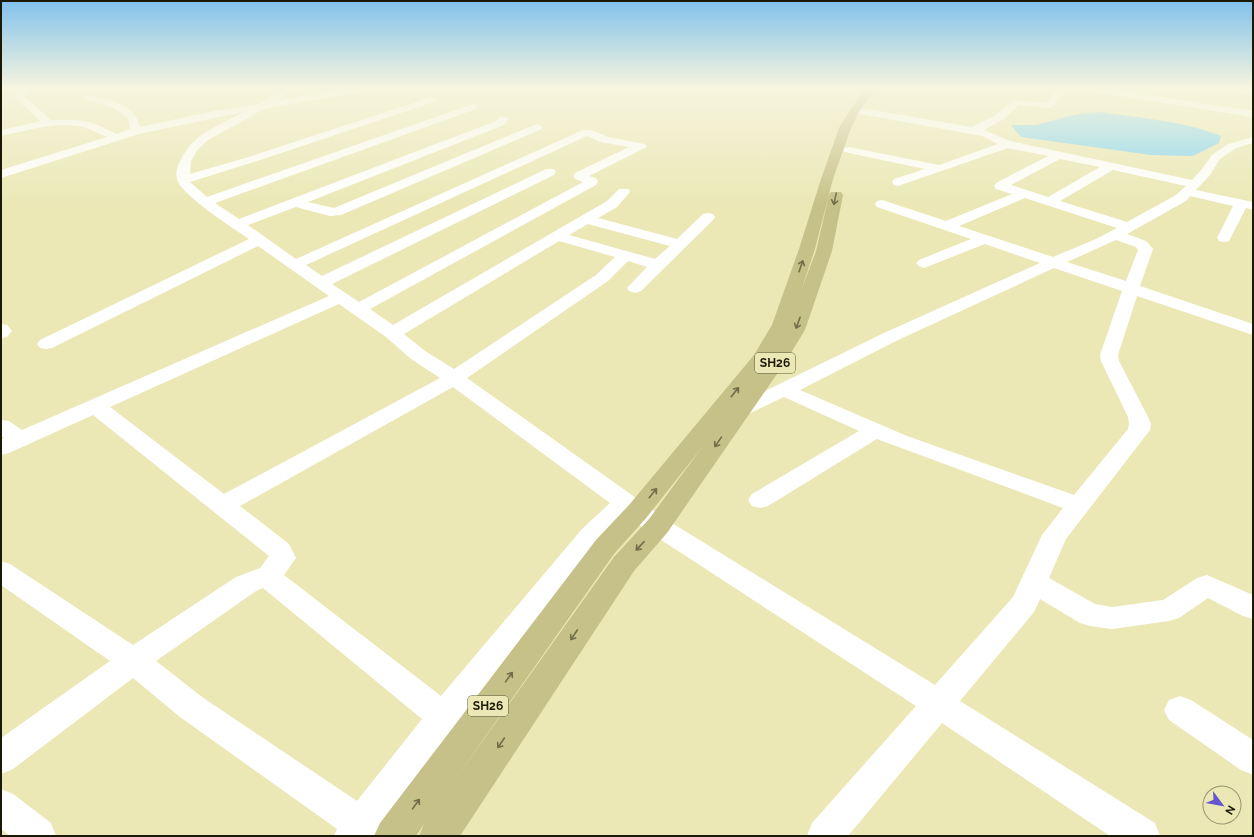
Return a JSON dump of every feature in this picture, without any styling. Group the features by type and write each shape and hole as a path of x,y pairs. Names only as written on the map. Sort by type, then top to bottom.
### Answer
{"main road":[{"name":"SH26","path":"393,836 589,589 624,564 641,514 707,426 762,358 781,325 807,249 827,179 847,126"},
{"name":"SH26","path":"438,836 589,589 605,547 641,514 741,410 796,330 824,251 839,181 856,126"}],"street":[{"path":"1,133 39,126"},
{"path":"88,126 116,137"},
{"path":"135,126 136,131"},
{"path":"1,174 116,137 161,126"},
{"path":"225,126 204,138 194,147 185,161 183,180 185,184 205,202 392,332 418,355 454,378 641,514 939,704 1142,836"},
{"path":"183,180 352,126"},
{"path":"205,202 419,126"},
{"path":"236,224 492,126"},
{"path":"945,126 985,133 1008,144 1111,166 1247,205 1224,238"},
{"path":"973,131 983,126"},
{"path":"294,202 330,212 336,212 538,127"},
{"path":"294,265 587,132 605,140 641,146 579,176 591,180 592,182 358,309"},
{"path":"707,426 784,390 890,337 1101,242 1181,198 1216,157 1232,146 1253,140"},
{"path":"898,182 1008,144"},
{"path":"1232,146 1253,149"},
{"path":"849,150 940,168"},
{"path":"825,836 1024,604 1055,535 1139,430 1140,424 1138,417 1110,360 1109,355 1146,249 1122,231 1048,202 1000,186 1059,155"},
{"path":"1048,202 1111,166"},
{"path":"321,283 550,172"},
{"path":"392,332 612,204 624,192"},
{"path":"946,226 1023,194"},
{"path":"882,204 1253,330"},
{"path":"634,288 708,217"},
{"path":"586,219 680,244"},
{"path":"557,236 658,265"},
{"path":"924,263 984,239"},
{"path":"46,344 259,240"},
{"path":"223,505 454,378 602,278 626,256"},
{"path":"1,448 341,297"},
{"path":"1,329 3,331 1,333"},
{"path":"784,390 899,442 1078,505"},
{"path":"95,406 223,505 282,555 283,558 271,571 270,577"},
{"path":"1,426 20,439"},
{"path":"760,500 875,431"},
{"path":"1,571 134,661 190,707 357,830 443,718 591,535 641,514"},
{"path":"1,758 134,661 252,580 270,577 443,718"},
{"path":"1034,582 1090,615 1112,618 1169,610 1207,584 1253,608"},
{"path":"1180,710 1253,759"},
{"path":"1,806 38,836"}],"water":[{"path":"1012,126 1188,126 1221,136 1219,143 1193,156 1151,155 1021,137"}]}
